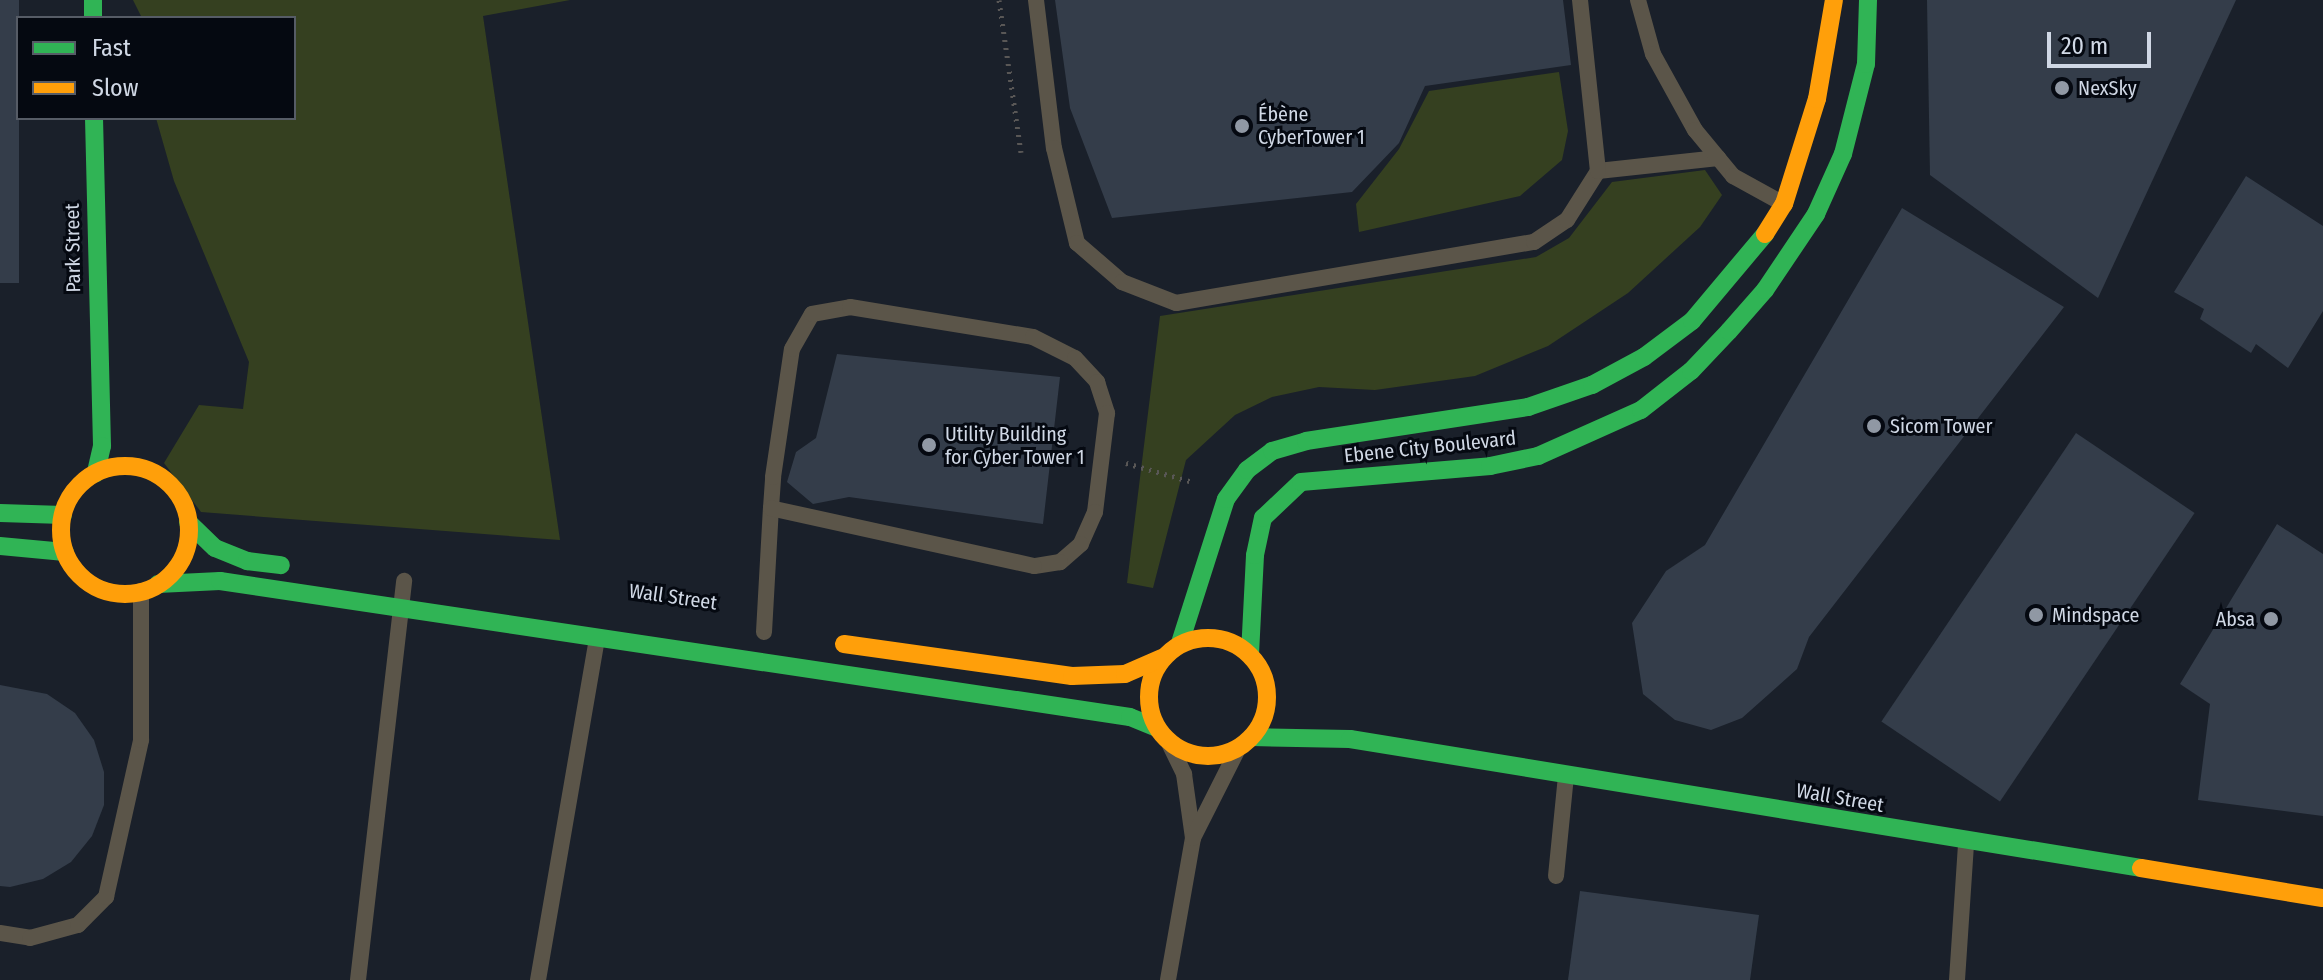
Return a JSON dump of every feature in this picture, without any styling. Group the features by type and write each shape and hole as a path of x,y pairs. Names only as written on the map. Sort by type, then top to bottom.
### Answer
{"street":[{"name":"Ebene City Boulevard","path":"1180,643 1226,499 1247,470 1283,448 1528,407 1592,385 1644,357 1692,321 1750,257 1784,204 1817,99 1834,0"},
{"name":"Ebene City Boulevard","path":"1250,654 1257,543 1263,518 1284,494 1301,482 1526,459 1623,420 1691,371 1729,331 1765,290 1825,193 1843,154 1866,64 1868,0"},
{"name":"Park Street","path":"94,120 97,377 102,446 96,473"},
{"name":"Park Street","path":"97,377 128,442 152,472"},
{"path":"294,567 247,561 215,548 188,522 170,484 152,472 115,467 96,473 70,497 63,515 65,552 91,584 110,592 220,581 1130,717 1202,756 1245,743 1262,721 1267,686"},
{"path":"0,513 63,515"},
{"path":"150,588 181,562 188,522"},
{"path":"0,546 65,552"},
{"path":"826,641 1072,676 1125,674 1162,658 1180,643 1217,637 1250,654 1267,686 1290,701"},
{"path":"1162,658 1148,693 1162,734"},
{"name":"Wall Street","path":"1314,716 1350,739"},
{"name":"Wall Street","path":"1245,743 1350,739 2323,898"}],"lane":[{"path":"1036,0 1054,148 1077,243 1122,282 1176,303 1534,242 1567,220 1598,171 1580,0"},
{"path":"1638,0 1653,54 1695,130 1733,176 1784,204 1798,207 1825,193"},
{"path":"1598,171 1718,158"},
{"path":"764,632 771,508 792,349 812,314 850,307 1033,337 1075,358 1097,382 1107,413 1095,512 1081,544 1060,562 1034,566 771,508"},
{"path":"358,980 398,608 404,581"},
{"path":"0,933 30,938 78,925 106,897 141,740 150,588"},
{"path":"538,980 598,638"},
{"path":"1162,734 1184,774 1193,838 1168,980"},
{"path":"1193,838 1245,743"},
{"path":"1556,876 1566,775"},
{"path":"1957,980 1966,842"}],"path":[{"path":"999,0 1021,152"},
{"path":"1101,460 1195,483 1226,499"}],"green space":[{"path":"133,0 570,0 483,16 560,540 201,512 164,463 199,405 243,409 249,362 174,181 157,120 296,120 296,16 141,16"},
{"path":"1559,72 1568,131 1562,160 1520,196 1359,232 1356,204 1399,149 1429,91"},
{"path":"1705,170 1722,195 1700,227 1628,293 1548,346 1475,376 1375,390 1319,387 1272,397 1235,415 1186,460 1153,588 1127,583 1160,316 1536,257 1569,238 1612,182"}],"building":[{"path":"0,0 19,0 19,16 16,16 16,120 19,120 19,283 0,283"},
{"name":"Ébène CyberTower 1","path":"1055,0 1563,0 1571,65 1425,86 1399,143 1352,192 1112,218 1070,108"},
{"name":"NexSky","path":"1927,0 2236,0 2098,298 1930,175"},
{"path":"2246,176 2323,226 2323,311 2288,368 2256,344 2251,353 2200,319 2204,309 2174,292"},
{"name":"Sicom Tower","path":"1902,208 2064,307 1809,637 1797,669 1742,718 1711,730 1675,720 1643,694 1632,623 1666,571 1705,545"},
{"name":"Utility Building for Cyber Tower 1","path":"837,354 1060,377 1043,524 849,497 813,504 787,482 796,452 816,438"},
{"name":"Mindspace","path":"2076,433 2195,513 2000,801 1881,722"},
{"name":"Absa","path":"2277,524 2323,554 2323,816 2198,800 2210,704 2180,684"},
{"path":"0,685 47,694 75,713 94,740 104,772 104,805 92,836 71,862 43,879 10,887 0,886"},
{"path":"1580,891 1759,915 1750,980 1568,980"}],"traffic: fast":[{"path":"93,0 93,16"},
{"path":"1250,654 1255,555 1263,518 1301,482 1490,466 1538,456 1641,410 1691,371 1729,331 1765,290 1816,214 1843,154 1866,64 1868,0"},
{"path":"94,120 102,446 96,473"},
{"path":"1180,643 1226,499 1247,470 1272,451 1306,441 1528,407 1592,385 1644,357 1692,321 1765,234"},
{"path":"0,513 63,515"},
{"path":"188,522 215,548 247,561 281,565"},
{"path":"0,546 65,552"},
{"path":"158,584 220,581 1130,717 1157,728"},
{"path":"1252,737 1350,739 2141,868"}],"traffic: slow":[{"path":"1765,234 1784,204 1817,99 1834,0"},
{"path":"125,466 149,471 170,485 184,506 189,530 184,554 170,575 149,589 125,594 101,589 80,575 66,554 61,530 66,506 80,485 101,471 125,466"},
{"path":"1208,638 1231,642 1250,655 1263,674 1267,697 1263,720 1250,739 1231,752 1208,756 1185,752 1166,739 1153,720 1149,697 1153,674 1166,655 1185,642 1208,638"},
{"path":"844,644 1072,676 1125,674 1162,658"},
{"path":"2141,868 2323,898"}],"place":[{"name":"NexSky","path":"2062,88"},
{"name":"Ébène CyberTower 1","path":"1242,126"},
{"name":"Sicom Tower","path":"1874,426"},
{"name":"Utility Building for Cyber Tower 1","path":"929,445"},
{"name":"Mindspace","path":"2036,615"},
{"name":"Absa","path":"2271,619"}]}
